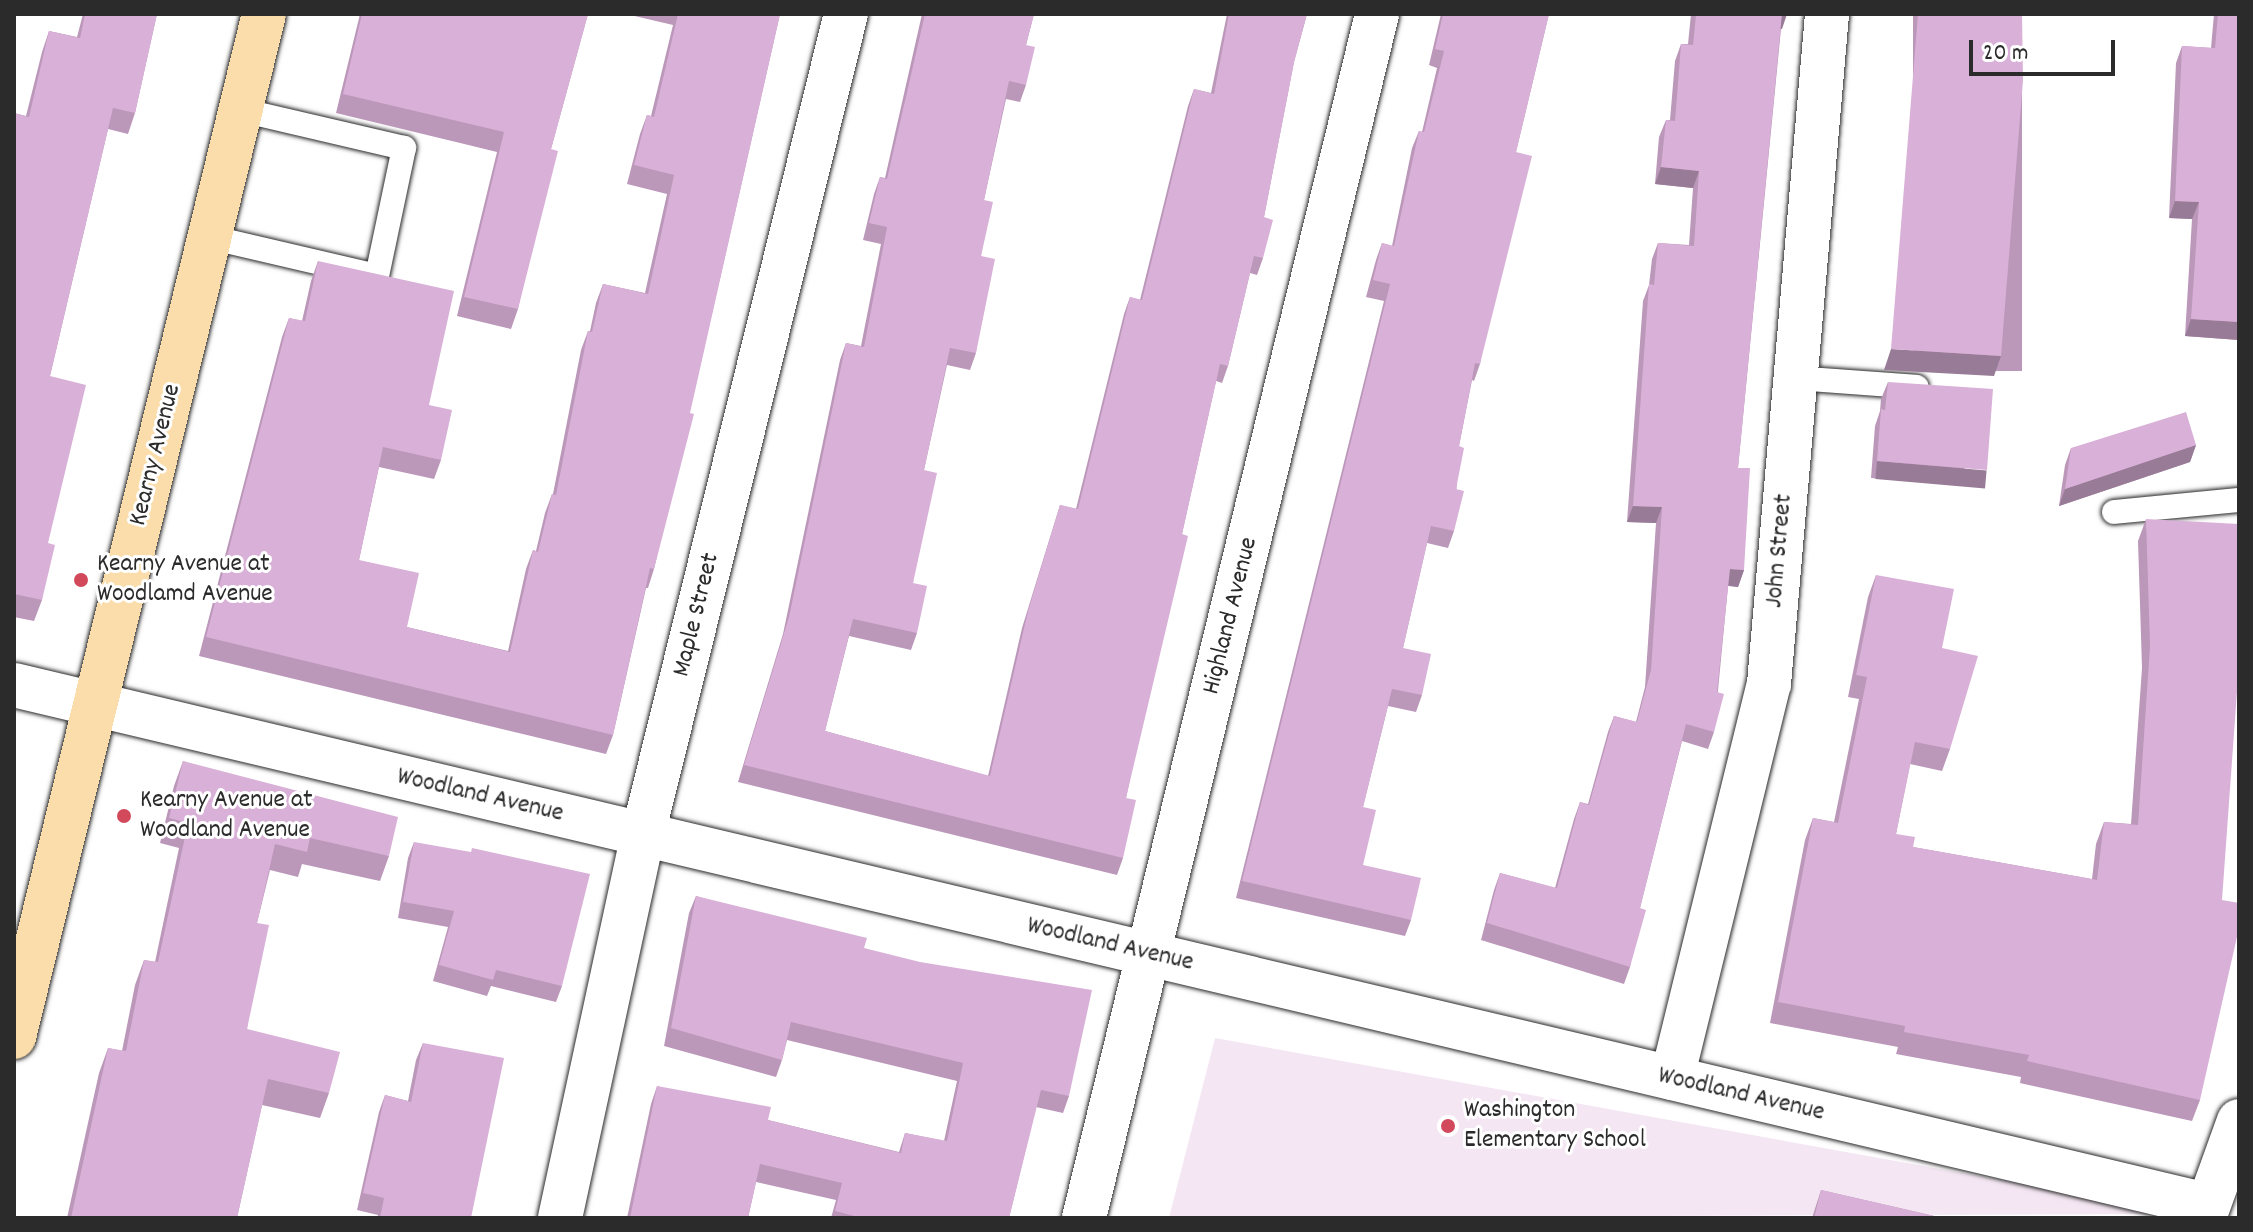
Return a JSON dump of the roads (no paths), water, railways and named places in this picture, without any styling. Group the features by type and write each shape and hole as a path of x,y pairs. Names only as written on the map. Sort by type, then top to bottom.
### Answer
{"main road":[{"name":"Kearny Avenue","path":"14,1037 264,14"}],"street":[{"name":"Maple Street","path":"560,1218 643,834 846,14"},
{"name":"Highland Avenue","path":"1084,1218 1377,14"},
{"name":"John Street","path":"1672,1078 1769,684 1827,14"},
{"name":"Woodland Avenue","path":"14,685 1672,1078 2205,1212"},
{"path":"2205,1212 2239,1121"}],"lane":[{"path":"209,237 377,276 404,148 241,110"},
{"path":"1795,378 1943,389"},
{"path":"2114,512 2239,500"}],"place":[{"name":"Kearny Avenue at Woodlamd Avenue","path":"81,580"},
{"name":"Kearny Avenue at Woodland Avenue","path":"124,816"},
{"name":"Washington Elementary School","path":"1448,1126"}]}
